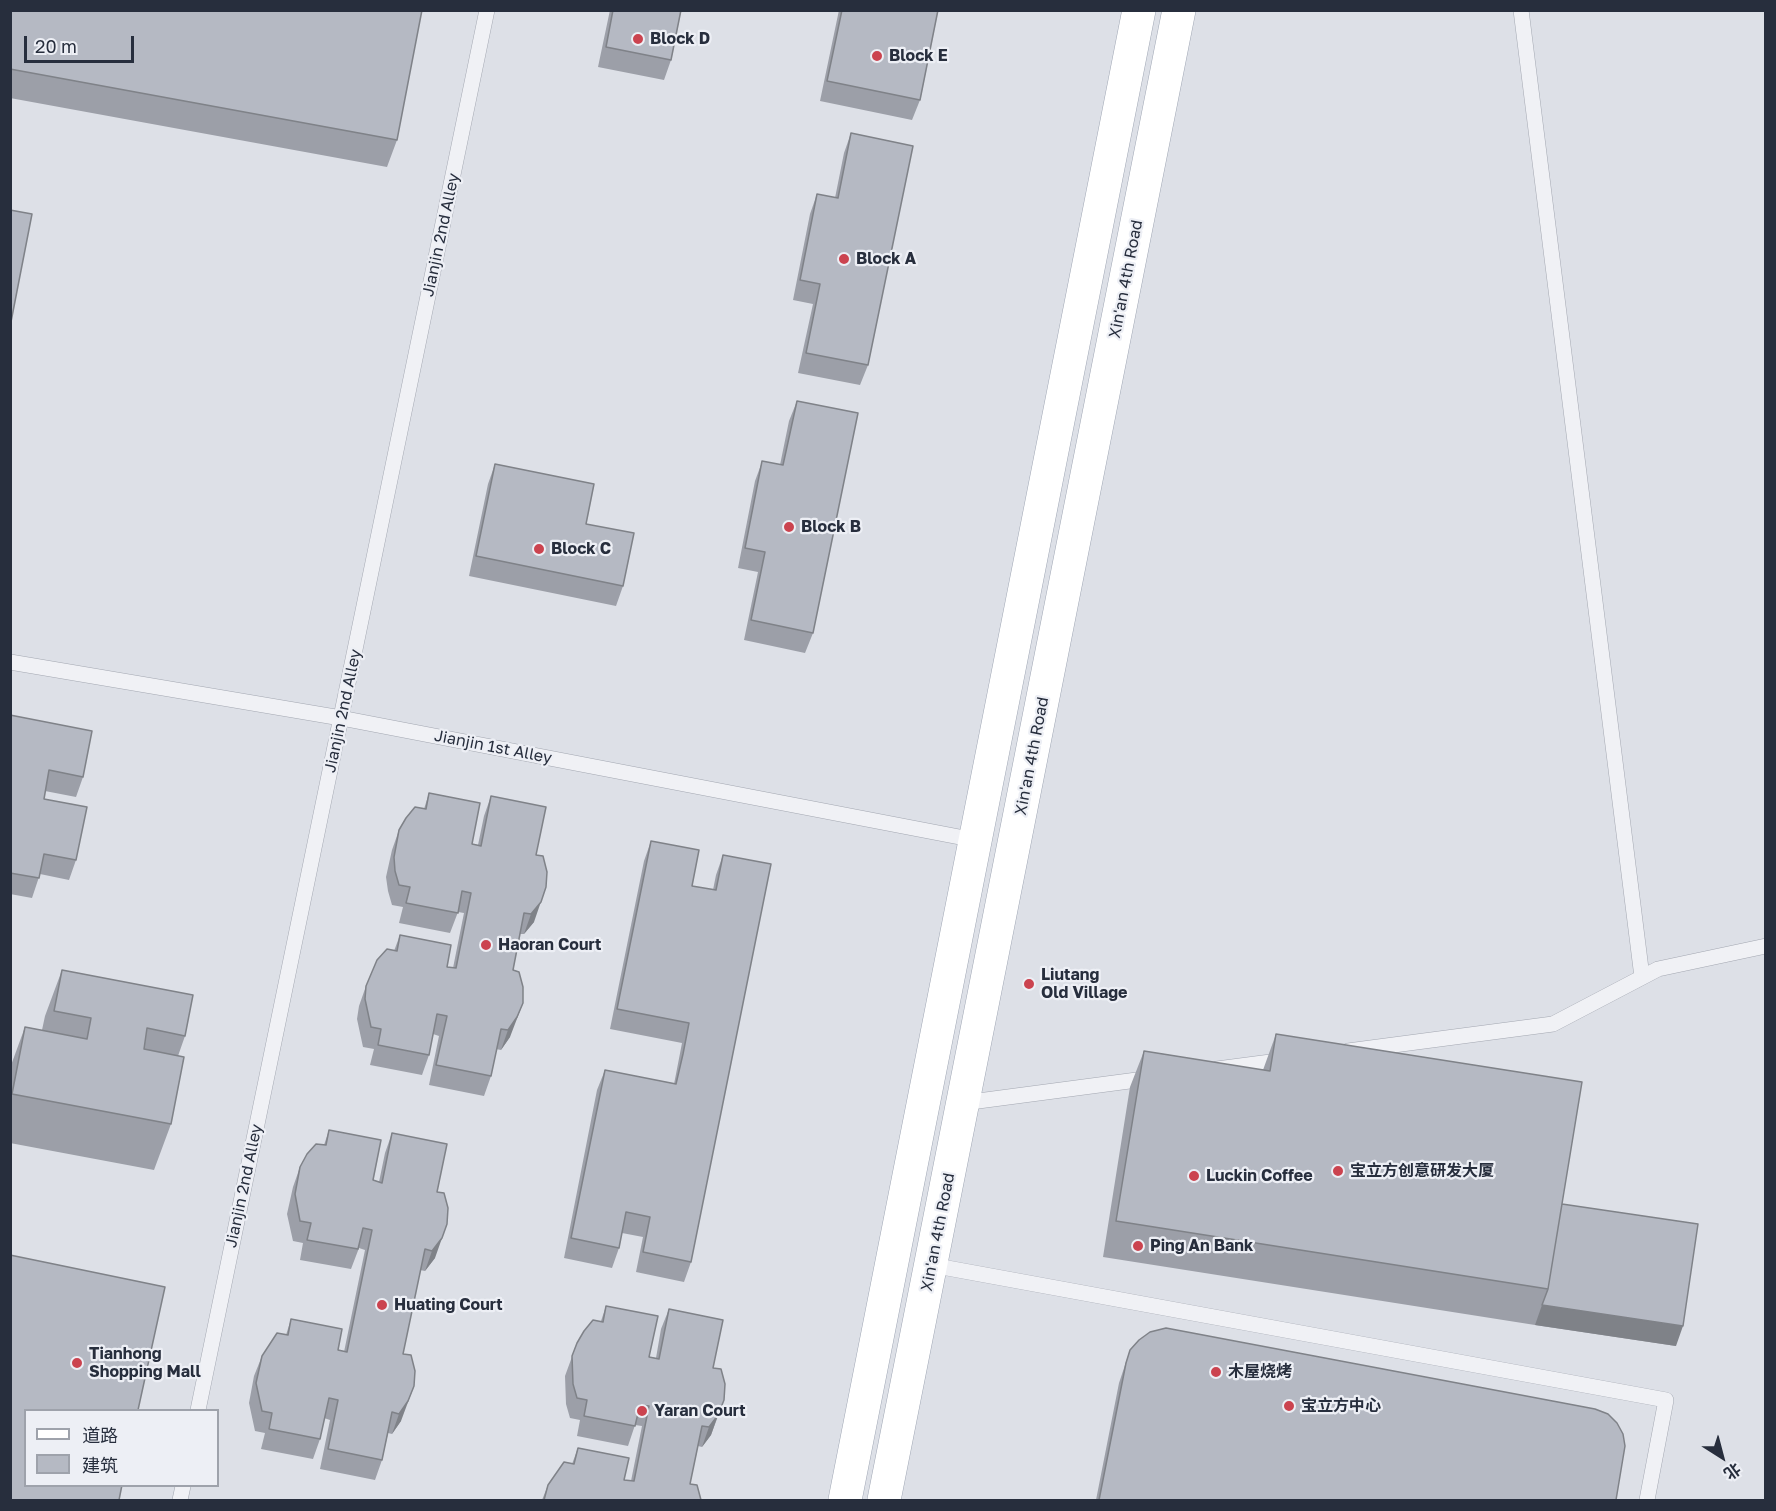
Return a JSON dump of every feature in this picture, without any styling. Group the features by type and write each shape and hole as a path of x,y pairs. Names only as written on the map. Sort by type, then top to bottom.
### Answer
{"main road":[{"path":"844,1500 1139,10"},
{"name":"Xin'an 4th Road","path":"884,1500 1179,10"}],"lane":[{"name":"Jianjin 2nd Alley","path":"198,1409 487,10"},
{"path":"1521,10 1642,977"},
{"name":"Jianjin 1st Alley","path":"10,662 341,718 975,840"},
{"path":"1339,1052 1553,1023 1658,969 1766,946"},
{"path":"1197,1072 1304,1057"},
{"path":"963,1104 1161,1077"},
{"path":"931,1265 1666,1400 1647,1500"}],"building":[{"path":"10,10 422,10 397,140 10,69"},
{"name":"Block D","path":"613,10 681,10 671,60 606,47"},
{"name":"Block E","path":"842,10 938,10 920,100 827,81"},
{"name":"Block A","path":"851,133 913,146 868,365 806,353 820,284 800,280 817,194 838,198"},
{"path":"10,210 32,214 10,327"},
{"name":"Block B","path":"797,401 858,413 813,633 751,620 765,552 745,548 762,461 783,465"},
{"name":"Block C","path":"495,464 594,484 586,524 634,533 623,586 476,556"},
{"path":"10,715 92,731 83,777 49,770 44,799 87,807 76,860 44,854 39,878 10,873"},
{"name":"Haoran Court","path":"429,793 480,803 472,844 481,846 491,796 546,807 536,855 543,856 547,872 546,887 541,902 531,914 524,913 513,970 519,972 523,987 523,1003 508,1030 501,1029 491,1076 436,1065 447,1016 437,1014 429,1055 378,1045 381,1029 371,1027 365,999 366,986 377,960 387,949 397,951 400,935 451,945 447,967 456,968 471,893 462,891 458,913 406,903 410,887 399,885 395,871 394,857 399,830 415,807 426,809"},
{"path":"651,841 699,850 692,886 716,890 723,855 771,864 691,1262 643,1252 650,1217 626,1212 619,1248 571,1238 605,1070 676,1084 683,1054 689,1023 617,1009"},
{"path":"62,970 193,995 185,1036 147,1028 144,1049 184,1057 171,1124 12,1094 25,1027 87,1039 91,1018 54,1011"},
{"name":"宝立方创意研发大厦","path":"1276,1034 1582,1082 1548,1289 1116,1221 1144,1051 1270,1071"},
{"name":"Huating Court","path":"329,1130 381,1140 373,1180 382,1183 392,1133 447,1144 437,1192 444,1193 448,1208 447,1224 442,1238 432,1251 425,1249 403,1354 411,1355 415,1371 414,1386 399,1414 392,1412 382,1460 328,1449 338,1400 329,1398 320,1439 269,1429 272,1413 262,1411 256,1383 262,1356 277,1333 288,1335 291,1319 342,1329 338,1350 347,1352 372,1230 363,1228 358,1249 307,1240 311,1223 300,1221 295,1194 300,1167 316,1144 326,1145"},
{"path":"1562,1204 1698,1224 1683,1326 1542,1305 1548,1289"},
{"name":"Tianhong Shopping Mall","path":"10,1255 165,1287 138,1409 24,1409 24,1487 122,1487 119,1500 10,1500"},
{"name":"Yaran Court","path":"606,1306 658,1316 649,1357 659,1359 669,1309 723,1320 713,1368 721,1369 725,1384 724,1400 718,1415 709,1427 702,1426 690,1484 697,1485 701,1500 544,1500 548,1485 564,1462 574,1464 578,1448 629,1458 624,1480 634,1481 649,1406 640,1405 635,1426 584,1416 587,1400 577,1398 573,1384 572,1356 577,1343 593,1320 603,1322"},
{"name":"宝立方中心","path":"1166,1328 1595,1409 1608,1414 1623,1434 1625,1446 1616,1500 1099,1500 1130,1350 1150,1332"}],"place":[{"name":"Block D","path":"638,39"},
{"name":"Block E","path":"877,56"},
{"name":"Block A","path":"844,259"},
{"name":"Block B","path":"789,527"},
{"name":"Block C","path":"539,549"},
{"name":"Haoran Court","path":"486,945"},
{"name":"Liutang Old Village","path":"1029,984"},
{"name":"宝立方创意研发大厦","path":"1338,1171"},
{"name":"Luckin Coffee","path":"1194,1176"},
{"name":"Ping An Bank","path":"1138,1246"},
{"name":"Huating Court","path":"382,1305"},
{"name":"Tianhong Shopping Mall","path":"77,1363"},
{"name":"木屋烧烤","path":"1216,1372"},
{"name":"宝立方中心","path":"1289,1406"},
{"name":"Yaran Court","path":"642,1411"}]}
